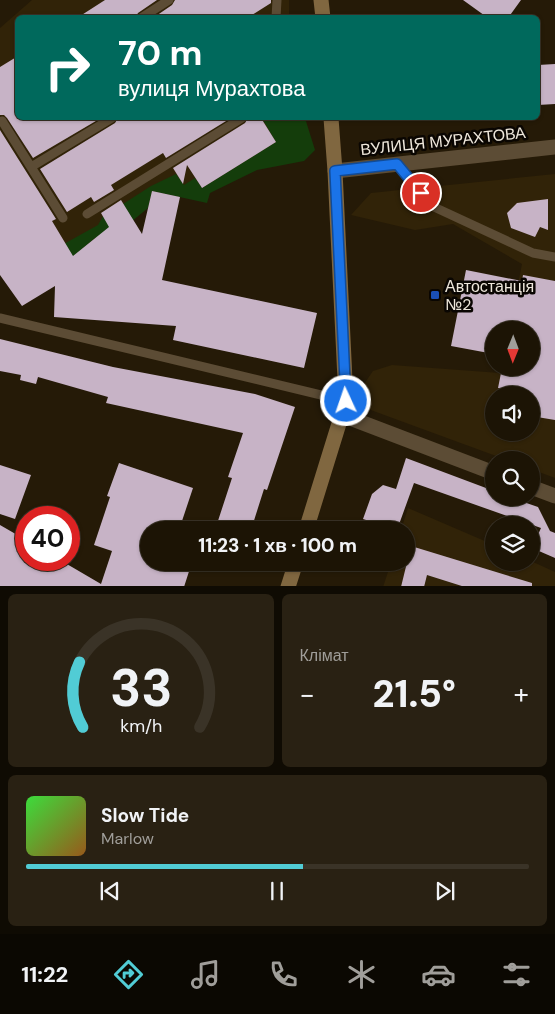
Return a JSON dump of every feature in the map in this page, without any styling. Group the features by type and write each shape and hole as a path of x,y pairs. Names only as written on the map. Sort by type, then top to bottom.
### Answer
{"street":[{"path":"321,0 322,15"},
{"path":"309,521 344,408 335,171 331,120"},
{"name":"ВУЛИЦЯ МУРАХТОВА","path":"335,171 555,147"},
{"path":"344,408 485,469"},
{"path":"540,490 555,496"},
{"path":"288,586 293,571"}],"lane":[{"path":"146,15 169,0"},
{"path":"276,15 277,0"},
{"path":"31,166 109,120"},
{"path":"87,214 239,120"},
{"path":"2,121 63,218"},
{"path":"397,164 434,208 533,253 555,257"},
{"path":"1,317 344,408"}],"shaded area":[{"path":"32,0 289,0 289,15 15,15 15,120 289,120 287,143 202,193 180,197 152,191 148,208 61,267 0,208 0,28"},
{"path":"555,174 555,478 540,472 540,451 485,452 368,409 363,399 364,384 373,371 392,365 485,372 485,376 540,376 540,321 511,321 522,264 453,224 415,230 351,215 371,193"},
{"path":"408,508 485,541 485,571 540,571 540,565 555,572 555,586 383,586 388,571 415,571 415,521 404,521"}],"green space":[{"path":"263,120 306,120 315,150 304,161 257,170 210,193 207,203 152,191 148,208 120,231 95,238 61,267 45,266 41,294 0,236 0,184 44,255 98,225 103,216 110,227 129,215 123,204 151,186 176,174 184,185 195,178 202,188 276,142"}],"building":[{"path":"105,0 157,0 137,15 82,15"},
{"path":"175,0 271,0 271,3 252,15 157,15 172,5"},
{"path":"463,0 521,0 510,15 484,15"},
{"path":"15,58 15,120 98,120 33,158 7,118 4,115 0,115 0,67"},
{"path":"555,64 555,104 540,105 540,65"},
{"path":"117,120 228,120 166,158 163,153 111,185 114,190 94,202 91,197 67,212 40,169 115,123"},
{"path":"247,120 262,120 276,142 202,188 187,165 183,184 173,168 245,123"},
{"path":"0,130 56,219 52,221 73,256 109,227 101,213 121,200 142,234 152,191 180,197 162,280 317,313 304,368 173,340 176,326 54,317 55,286 22,306 0,275"},
{"path":"548,199 548,230 540,227 535,237 511,228 507,213 517,203"},
{"path":"466,270 522,281 523,275 555,281 555,420 540,418 540,386 498,386 500,376 540,376 540,321 485,321 485,352 451,346"},
{"path":"0,339 113,367 255,394 295,407 267,490 264,489 254,521 218,521 232,478 228,477 243,433 106,403 108,397 38,377 36,384 20,380 21,375 0,371"},
{"path":"406,458 485,488 485,506 538,507 550,531 555,533 555,558 540,551 540,516 507,516 414,483 400,521 369,521 363,519 372,494 383,485 396,489"},
{"path":"119,463 193,488 182,521 140,521 140,571 189,571 184,586 0,586 0,525 15,534 15,571 79,571 101,584 112,551 94,545 110,497 107,496"},
{"path":"0,465 31,475 20,506 15,506 15,519 0,514"},
{"path":"415,547 485,569 485,571 493,571 532,583 532,586 462,586 427,575 424,586 401,586 405,571 415,571"}],"place":[{"name":"Автостанція №2","path":"435,295"}],"route":[{"path":"346,401 335,171 397,164 421,193"}]}
